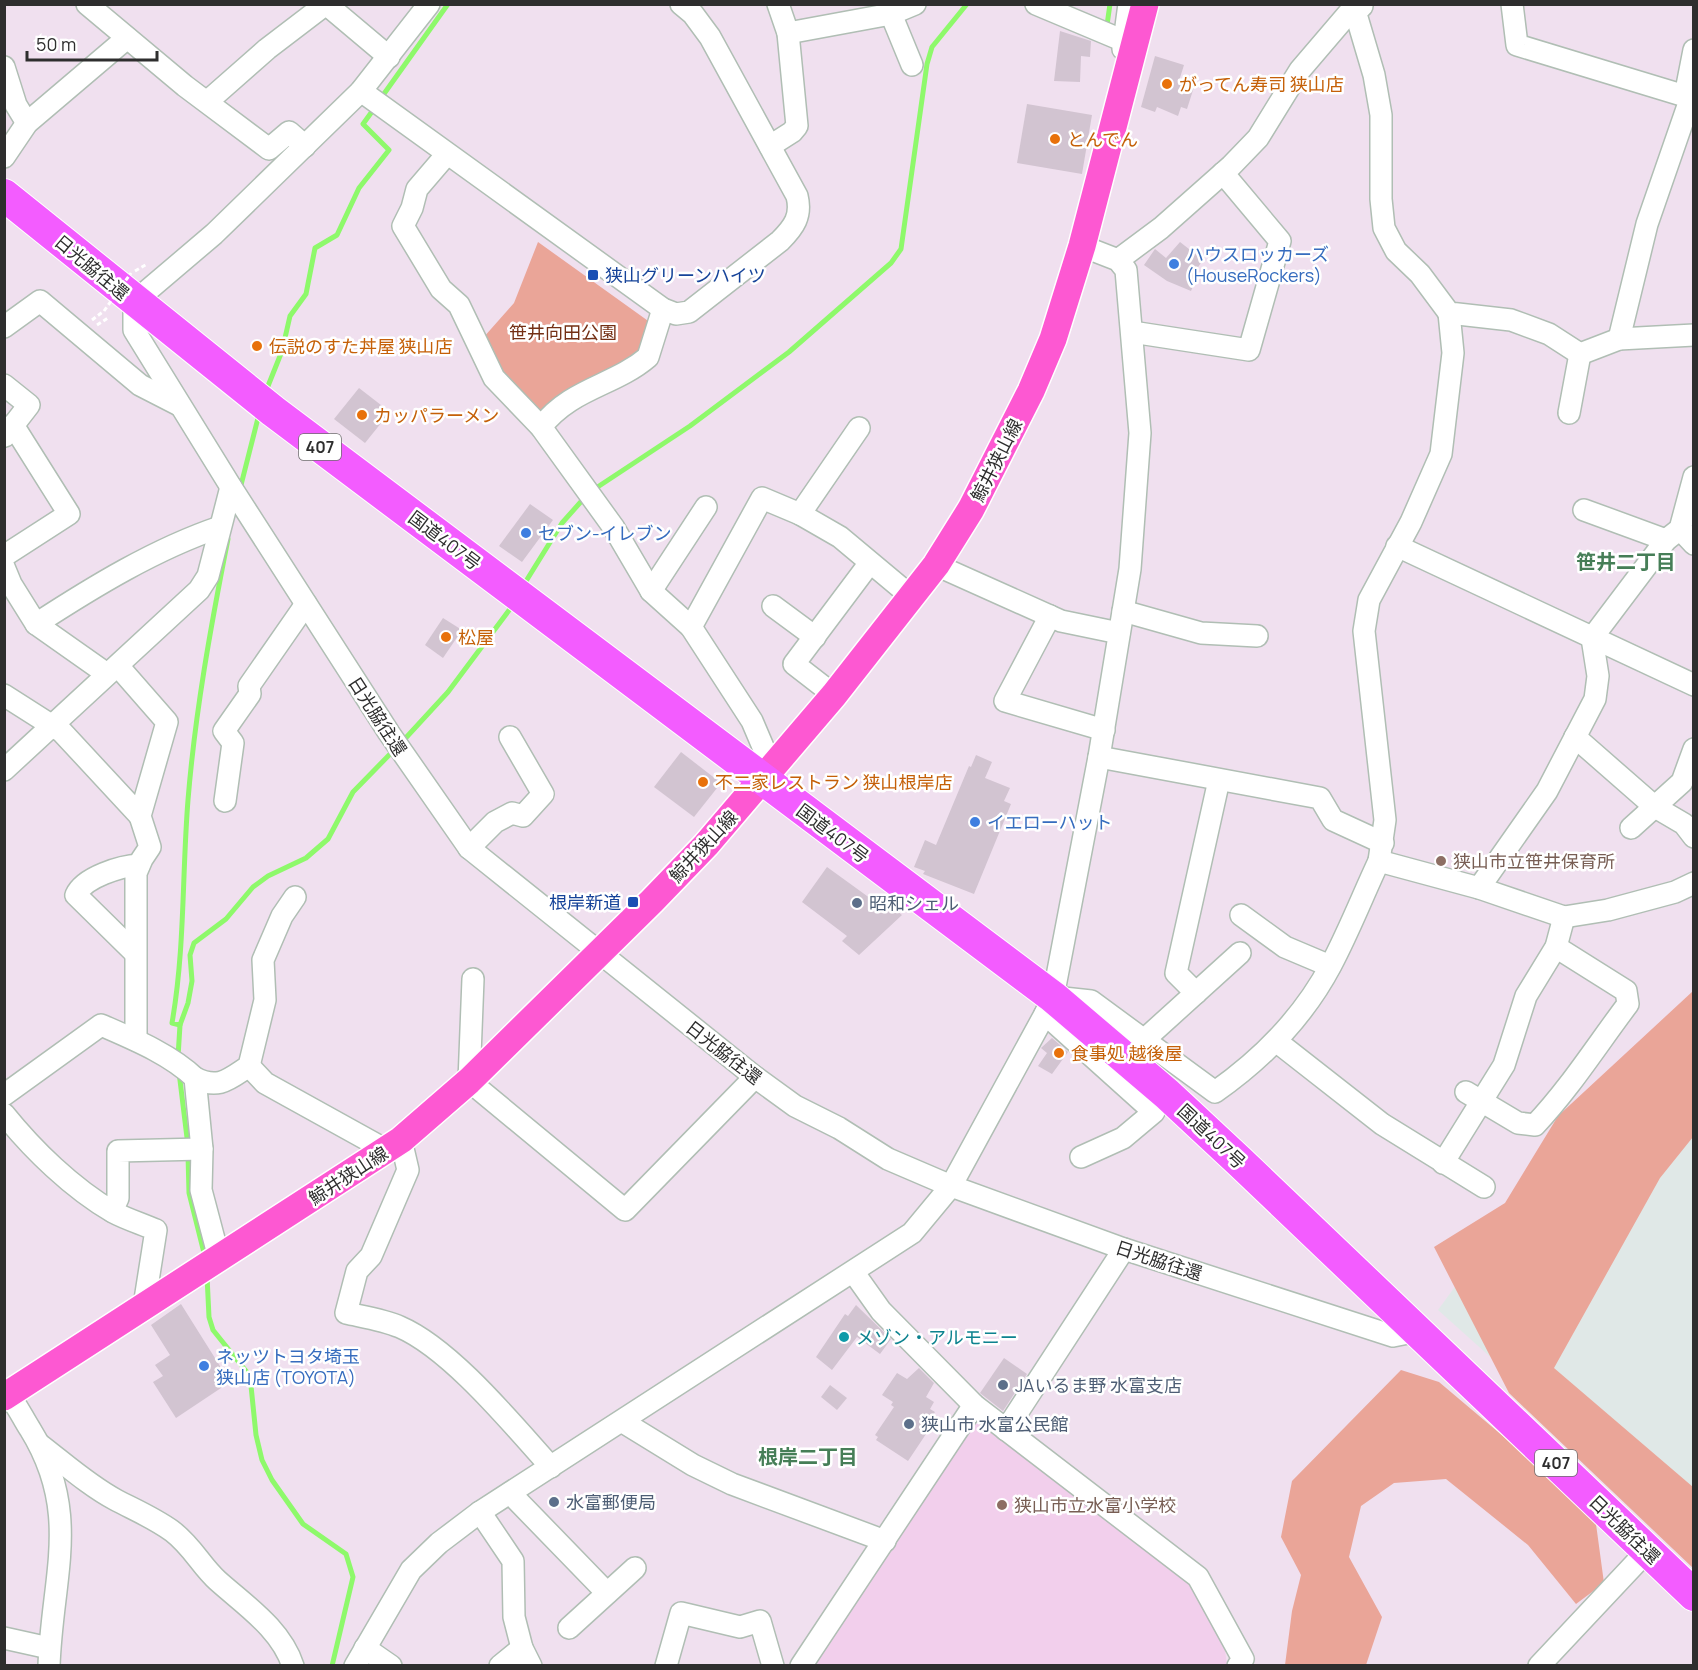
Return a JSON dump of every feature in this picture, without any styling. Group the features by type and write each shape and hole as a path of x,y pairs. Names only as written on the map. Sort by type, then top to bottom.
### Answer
{"highway":[{"name":"日光脇往還","path":"4,195 124,298"},
{"name":"国道407号","path":"124,298 517,595 767,774 1049,1005 1167,1094 1418,1331"},
{"name":"日光脇往還","path":"1418,1331 1694,1595"}],"main road":[{"name":"鯨井狭山線","path":"6,1394 393,1145 469,1081 706,845 834,695 913,598 936,565 971,509 1031,391 1053,339 1082,246 1118,110 1130,41 1145,4"}],"street":[{"path":"87,4 185,86 269,148 289,132 305,146"},
{"path":"208,101 267,49 326,4 389,57"},
{"path":"124,298 214,234 361,91 429,4"},
{"path":"361,91 663,309 676,314 690,312 792,229 798,218 799,206 770,146 703,25 681,4"},
{"path":"770,146 792,132 797,126 788,33 778,4"},
{"path":"788,33 891,15 915,4"},
{"path":"1036,4 1130,41 1129,4"},
{"path":"1512,4 1517,45 1689,99"},
{"path":"1118,260 1223,173 1258,138 1300,70 1358,6"},
{"path":"1049,1005 1091,1001 1215,1092 1245,1071 1276,1041 1330,966 1381,852 1385,820 1364,631 1369,600 1411,522 1441,454 1453,353 1449,313 1420,274 1396,251 1384,228 1381,200 1381,115 1358,6"},
{"path":"891,15 912,65"},
{"path":"4,157 27,123 127,38"},
{"path":"1619,339 1647,224 1689,99 1694,50"},
{"path":"4,67 16,105 27,123"},
{"path":"447,153 417,189 412,208 403,226 441,289 459,305 494,378 541,427 614,528 651,591 691,627 752,721 767,774"},
{"path":"1132,332 1249,350 1281,241 1223,173"},
{"path":"391,1665 360,1657 411,1570 440,1543 480,1512 854,1274 912,1233 951,1186 1049,1005 1099,758 1130,569 1140,433 1126,270 1118,260 1082,246"},
{"name":"日光脇往還","path":"124,298 134,330 179,406 402,754 469,848 598,953 795,1106 839,1128 888,1159 951,1186 1124,1249 1393,1336 1418,1331"},
{"path":"4,327 40,301 141,385 179,406"},
{"path":"541,427 557,408 580,393 648,357 663,309"},
{"path":"1449,313 1511,320 1549,334 1580,354"},
{"path":"1580,354 1619,339 1694,335"},
{"path":"1569,413 1580,354"},
{"path":"4,385 29,405 9,431 69,514 4,556"},
{"path":"800,514 859,428"},
{"path":"1592,638 1680,538 1694,477"},
{"path":"4,770 199,590 208,576 231,488"},
{"path":"691,627 762,498 800,514 840,537 869,564 913,598"},
{"path":"651,591 706,507"},
{"path":"1584,510 1680,538"},
{"path":"36,624 91,589 197,535 220,527"},
{"path":"1397,546 1694,685"},
{"path":"834,695 794,664 869,564"},
{"path":"936,565 1061,621 1119,633"},
{"path":"4,567 11,584 36,624 112,670 167,722 140,816"},
{"path":"225,801 233,743 224,731 250,694 249,686 306,604"},
{"path":"773,606 815,637"},
{"path":"1123,611 1201,633 1257,636"},
{"path":"1050,616 1005,701 1104,730"},
{"path":"1479,888 1547,791 1595,699 1598,676 1592,638"},
{"path":"4,695 62,732 140,816 150,847 136,873 134,952 136,1040"},
{"path":"469,848 495,822 512,813 523,816 543,794 510,737"},
{"path":"1575,737 1655,807 1684,824 1694,837"},
{"path":"1631,828 1682,782 1694,749"},
{"path":"1099,758 1320,798 1333,820 1381,852 1563,917 1608,910 1675,892 1694,883"},
{"path":"1196,993 1176,974 1219,780"},
{"path":"134,952 83,905 76,895 84,884 125,866 139,865"},
{"path":"4,1095 101,1025 136,1040 208,1085 225,1082 249,1066 265,1000 262,960 282,916 295,897"},
{"path":"1241,915 1285,947 1330,966"},
{"path":"1443,1163 1475,1097 1504,1065 1526,996 1556,947 1563,917"},
{"path":"1475,1097 1518,1123 1535,1125 1564,1094 1585,1060 1628,1004 1626,991 1556,947"},
{"path":"1145,1039 1240,953"},
{"path":"473,979 469,1081 625,1210 755,1077"},
{"path":"1049,1005 1154,1112 1124,1138 1081,1157"},
{"path":"1276,1041 1382,1124 1484,1187"},
{"path":"249,1066 265,1083 393,1145 408,1170 371,1256 357,1271 346,1313 398,1326 427,1341 503,1414 551,1467"},
{"path":"191,1074 192,1150 201,1190 212,1262"},
{"path":"4,1114 22,1136 77,1185 112,1211 156,1230 144,1306"},
{"path":"112,1211 118,1198 118,1151 192,1150"},
{"path":"1006,1430 1124,1249"},
{"path":"854,1274 881,1311 974,1404 1198,1577 1243,1659 1238,1665"},
{"path":"4,1638 49,1657 62,1532 55,1480 39,1444 6,1394"},
{"path":"801,1665 974,1404"},
{"path":"623,1422 693,1464 732,1484 885,1541"},
{"path":"39,1444 84,1480 116,1500 141,1511 193,1549 216,1579 268,1626 283,1644 293,1665"},
{"path":"510,1493 608,1593"},
{"path":"480,1512 513,1560 514,1617 526,1657 501,1665"},
{"path":"1539,1665 1647,1551"},
{"path":"569,1628 634,1568"},
{"path":"666,1665 681,1613 740,1627 760,1621 773,1665"}],"path":[{"path":"90,327 104,322 148,264"},
{"path":"88,323 124,298"}],"shaded area":[{"path":"1693,1008 1693,1539 1438,1310 1616,1065"},
{"name":"狭山市立水富小学校","path":"981,1423 1190,1583 1225,1650 1227,1665 813,1666 965,1427"}],"green space":[{"name":"笹井向田公園","path":"538,242 651,323 639,357 543,418 499,375 483,338 514,303"},
{"path":"1693,991 1693,1137 1660,1178 1554,1368 1693,1487 1693,1568 1509,1393 1434,1247 1505,1203 1558,1116"},
{"path":"1401,1370 1439,1382 1543,1470 1596,1524 1604,1583 1576,1604 1528,1545 1446,1479 1394,1483 1361,1506 1349,1557 1382,1617 1366,1665 1285,1665 1292,1611 1301,1575 1281,1537 1292,1481"}],"building":[{"path":"1060,31 1091,41 1090,57 1081,56 1080,82 1054,81"},
{"name":"がってん寿司 狭山店","path":"1155,56 1184,65 1179,81 1194,87 1187,109 1181,107 1178,116 1157,107 1155,112 1141,107"},
{"name":"とんでん","path":"1027,104 1092,115 1082,174 1017,163"},
{"path":"1180,242 1203,260 1196,270 1199,272 1191,291 1167,281 1144,265 1155,249 1166,258"},
{"name":"カッパラーメン","path":"359,388 390,412 365,443 334,419"},
{"name":"セブン-イレブン","path":"530,504 553,520 522,562 499,546"},
{"path":"443,618 462,630 443,658 425,645"},
{"path":"681,752 721,783 694,817 654,787"},
{"name":"イエローハット","path":"976,755 992,762 985,778 1010,788 1004,801 1011,804 974,894 923,874 925,871 914,867 925,840 936,845 969,766 971,767"},
{"path":"827,867 885,909 888,904 902,915 859,955 842,941 847,936 802,902"},
{"path":"1052,1038 1068,1052 1052,1074 1038,1066 1047,1053 1041,1048"},
{"path":"181,1304 230,1382 176,1418 153,1382 163,1376 155,1365 170,1355 151,1325"},
{"name":"メゾン・アルモニー","path":"856,1305 891,1339 880,1354 857,1337 832,1370 816,1357 845,1314 848,1316"},
{"path":"1004,1358 1027,1374 1003,1411 980,1393"},
{"path":"919,1368 934,1383 926,1397 934,1402 930,1409 935,1412 930,1420 934,1422 908,1461 876,1440 878,1437 875,1435 894,1407 891,1405 893,1402 882,1395 897,1373 907,1379"},
{"path":"830,1385 847,1398 837,1410 821,1397"}],"waterway":[{"path":"381,98 448,4"},
{"path":"593,490 690,426 789,352 891,263 901,249 927,64 932,47 967,4"},
{"path":"1107,25 1110,4"},
{"path":"266,391 282,351 290,316 306,294 315,248 337,235 359,188 389,150 363,124 376,106"},
{"path":"240,489 259,414"},
{"path":"523,586 562,523 586,496"},
{"path":"180,1025 172,1023 179,967 191,767 204,669 228,539"},
{"path":"402,742 448,692 513,605"},
{"path":"178,1057 180,1025 188,1003 192,981 190,955 194,943 226,919 253,887 268,876 306,858 328,839 353,792 395,749"},
{"path":"179,1072 188,1146"},
{"path":"188,1155 189,1193 205,1257"},
{"path":"207,1276 209,1317 213,1330 250,1376 256,1435 262,1460 272,1480 303,1524 346,1554 353,1577 332,1666"}],"place":[{"name":"がってん寿司 狭山店","path":"1167,84"},
{"name":"とんでん","path":"1055,139"},
{"name":"ハウスロッカーズ (HouseRockers)","path":"1174,264"},
{"name":"狭山グリーンハイツ","path":"593,275"},
{"name":"伝説のすた丼屋 狭山店","path":"257,346"},
{"name":"カッパラーメン","path":"362,415"},
{"name":"セブン-イレブン","path":"526,533"},
{"name":"松屋","path":"446,637"},
{"name":"不二家レストラン 狭山根岸店","path":"703,782"},
{"name":"イエローハット","path":"975,822"},
{"name":"狭山市立笹井保育所","path":"1441,861"},
{"name":"根岸新道","path":"633,902"},
{"name":"昭和シェル","path":"857,903"},
{"name":"食事処 越後屋","path":"1059,1053"},
{"name":"メゾン・アルモニー","path":"844,1337"},
{"name":"ネッツトヨタ埼玉 狭山店 (TOYOTA)","path":"204,1366"},
{"name":"JAいるま野 水富支店","path":"1003,1385"},
{"name":"狭山市 水富公民館","path":"909,1424"},
{"name":"水富郵便局","path":"554,1502"},
{"name":"狭山市立水富小学校","path":"1002,1505"}],"district":[{"name":"笹井二丁目","path":"1626,561"},
{"name":"根岸二丁目","path":"808,1456"}]}
